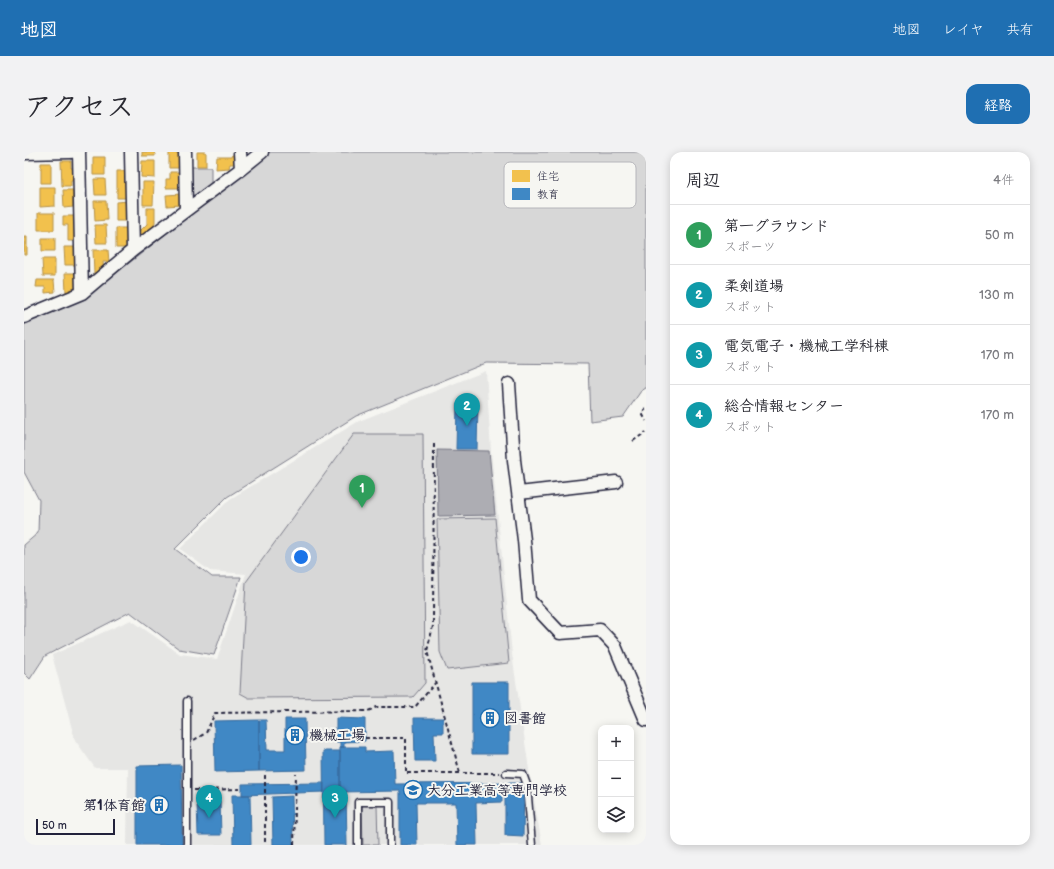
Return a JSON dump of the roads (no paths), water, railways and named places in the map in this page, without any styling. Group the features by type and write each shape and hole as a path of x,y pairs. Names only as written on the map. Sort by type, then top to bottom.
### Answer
{"street":[{"path":"24,153 71,152"},
{"path":"79,152 82,293"},
{"path":"131,152 133,250"},
{"path":"185,152 186,210"},
{"path":"240,152 241,169"},
{"path":"24,317 82,293 133,250 262,152"},
{"path":"509,384 514,460 519,493 529,600 560,633 600,630 615,646 646,720"},
{"path":"519,493 616,482"}],"lane":[{"path":"187,701 187,845"},
{"path":"506,773 522,774 527,785 532,845"},
{"path":"358,845 358,802 390,802 390,845"}],"place":[{"name":"柔剣道場","path":"467,426"},
{"name":"第一グラウンド","path":"362,508"},
{"name":"図書館","path":"490,718"},
{"name":"機械工場","path":"295,735"},
{"name":"大分工業高等専門学校","path":"413,790"},
{"name":"第1体育館","path":"159,805"},
{"name":"総合情報センター","path":"209,818"},
{"name":"電気電子・機械工学科棟","path":"335,818"}]}
